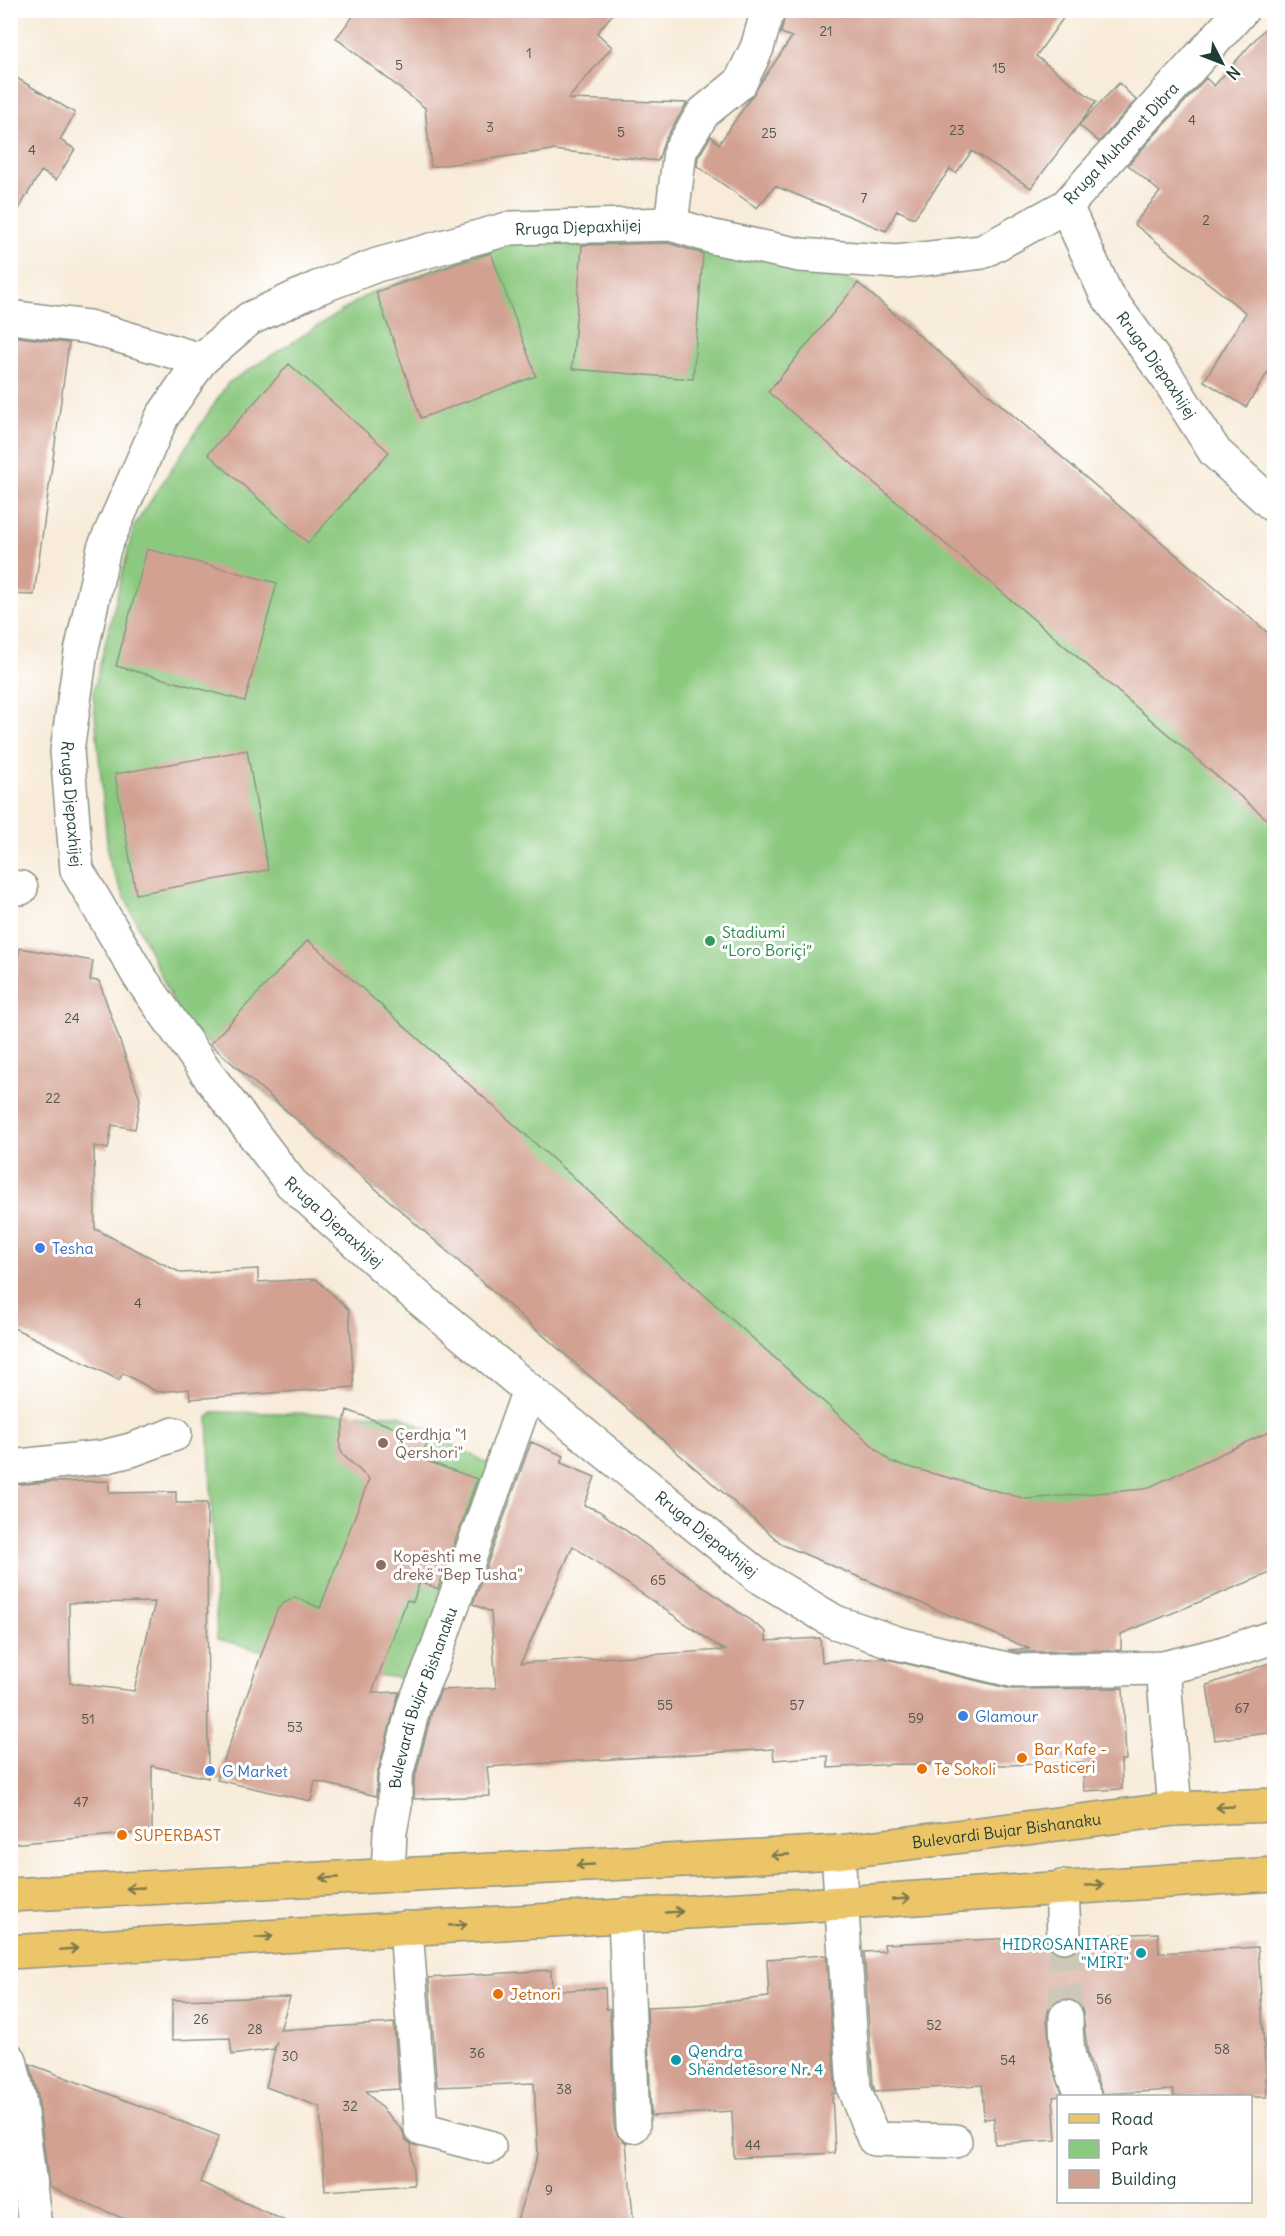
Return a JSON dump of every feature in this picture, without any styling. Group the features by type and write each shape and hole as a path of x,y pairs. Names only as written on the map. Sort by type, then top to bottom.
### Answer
{"main road":[{"name":"Bulevardi Bujar Bishanaku","path":"10,1895 838,1852 1175,1809 1275,1805"},
{"path":"10,1952 842,1903 1275,1874"}],"street":[{"path":"671,224 680,151 703,113 740,83 757,48 768,10"},
{"name":"Rruga Muhamet Dibra","path":"982,252 1066,206 1242,10"},
{"name":"Rruga Djepaxhijej","path":"1066,206 1106,294 1167,377 1215,452 1275,506"},
{"name":"Rruga Djepaxhijej","path":"982,252 897,262 800,255 713,237 671,224 511,228 377,265 317,288 249,319 201,360 162,417 104,548 81,652 67,751 77,870 139,976 212,1080 291,1183 400,1282 757,1575 835,1622 897,1643 1015,1671 1163,1668"},
{"path":"10,317 89,327 201,360"},
{"name":"Bulevardi Bujar Bishanaku","path":"388,1875 390,1832 395,1805 395,1779 414,1705 529,1390"},
{"path":"10,1467 103,1456 131,1450 175,1434"},
{"path":"1175,1809 1163,1668 1218,1655 1275,1637"},
{"path":"838,1852 854,2089 874,2139 955,2141"},
{"path":"1062,1887 1064,1936"},
{"path":"625,1915 633,2126"},
{"path":"406,1928 421,2128 489,2147"},
{"path":"1066,2018 1065,2046 1074,2080 1083,2095"},
{"path":"10,2060 42,2223"}],"green space":[{"name":"Stadiumi “Loro Boriçi”","path":"524,238 698,238 858,283 1274,639 1274,1571 1133,1629 955,1617 783,1545 181,1019 109,863 93,693 134,526 228,383 370,293"},
{"path":"215,1412 400,1415 490,1465 416,1680 333,1670 217,1639 208,1417"}],"building":[{"path":"358,10 616,10 597,33 612,47 568,99 687,103 664,141 658,161 552,150 431,167 425,108 336,38"},
{"path":"786,10 1069,10 1036,56 1096,102 1031,188 972,151 956,173 950,169 914,218 897,210 886,231 775,186 757,208 697,166 698,157 711,136 719,144 792,37 781,33"},
{"path":"1275,17 1275,361 1246,407 1204,381 1246,313 1134,224 1160,192 1128,165 1206,78 1214,86"},
{"path":"10,74 75,113 60,140 75,149 56,180 41,171 10,224"},
{"path":"1119,83 1136,100 1099,142 1079,125"},
{"path":"668,243 703,254 693,379 572,369 582,245"},
{"path":"491,253 536,376 421,418 376,292"},
{"path":"858,283 1275,639 1275,826 768,392"},
{"path":"10,336 69,343 34,595 10,594"},
{"path":"289,364 389,452 308,543 208,454"},
{"path":"147,549 277,583 245,701 116,666"},
{"path":"247,750 268,870 136,894 115,774"},
{"path":"308,940 891,1462 1026,1499 1145,1489 1275,1429 1275,1571 1121,1634 1121,1650 1017,1652 1008,1650 1030,1649 783,1545 210,1044"},
{"path":"20,948 93,961 90,980 99,981 140,1099 135,1129 112,1125 108,1149 94,1146 95,1229 181,1273 258,1269 258,1282 316,1279 349,1310 354,1387 190,1399 189,1389 157,1392 123,1373 119,1380 10,1326 10,1002"},
{"path":"347,1410 428,1440 421,1459 477,1479 438,1589 420,1581 413,1602 407,1600 372,1693 399,1692 377,1774 376,1796 315,1781 311,1801 217,1780 277,1610 295,1597 320,1608 369,1479 344,1456 340,1449"},
{"path":"531,1442 564,1456 561,1463 595,1477 584,1505 599,1511 766,1632 766,1641 820,1638 822,1662 883,1658 1011,1689 1123,1688 1126,1760 1121,1760 1122,1789 1084,1791 1083,1762 1008,1765 896,1764 828,1768 828,1756 774,1760 773,1749 487,1767 490,1796 414,1799 414,1781 432,1711 441,1690 496,1688 491,1612 473,1604","holes":["573,1546 725,1650 521,1663"]},
{"path":"109,1481 109,1493 176,1492 176,1503 207,1503 208,1778 152,1766 152,1832 10,1844 10,1485","holes":["155,1602 134,1691 70,1683 69,1603"]},
{"path":"1275,1661 1275,1732 1215,1740 1207,1685"},
{"path":"1158,1933 1159,1953 1258,1947 1267,2097 1174,2095 1173,2090 1102,2094 1088,2055 1082,2008 1076,2001 1066,1998 1056,2001 1049,2008 1047,2017 1051,2061 1063,2095 1053,2097 1056,2140 995,2144 994,2118 984,2119 982,2085 875,2091 864,1952 885,1951 884,1944 1045,1937 1048,1946 1055,1952 1065,1955 1080,1945 1083,1936"},
{"path":"826,1955 836,2093 832,2093 835,2153 734,2158 732,2111 651,2116 647,2007 694,2005 769,1997 767,1959"},
{"path":"551,1970 552,1991 605,1988 606,2009 610,2009 614,2127 618,2136 626,2143 634,2226 515,2226 538,2154 534,2083 437,2087 429,1978"},
{"path":"290,1997 280,2030 394,2023 399,2089 366,2091 402,2130 406,2140 411,2144 414,2185 325,2191 320,2107 266,2087 277,2041 274,2049 232,2055 230,2038 172,2040 172,2000"},
{"path":"30,2064 219,2136 200,2182 296,2226 141,2226 49,2187 38,2096"}],"tunnel":[{"path":"1064,1936 1066,2017"}],"place":[{"name":"Stadiumi “Loro Boriçi”","path":"710,941"},
{"name":"Tesha","path":"40,1248"},
{"name":"Çerdhja \"1 Qershori\"","path":"383,1443"},
{"name":"Kopështi me drekë \"Bep Tusha\"","path":"381,1565"},
{"name":"Glamour","path":"963,1716"},
{"name":"Bar Kafe - Pasticeri","path":"1022,1758"},
{"name":"Te Sokoli","path":"922,1769"},
{"name":"G Market","path":"210,1771"},
{"name":"SUPERBAST","path":"122,1835"},
{"name":"HIDROSANITARE \"MIRI\"","path":"1141,1953"},
{"name":"Jetnori","path":"498,1994"},
{"name":"Qendra Shëndetësore Nr. 4","path":"676,2060"}]}
